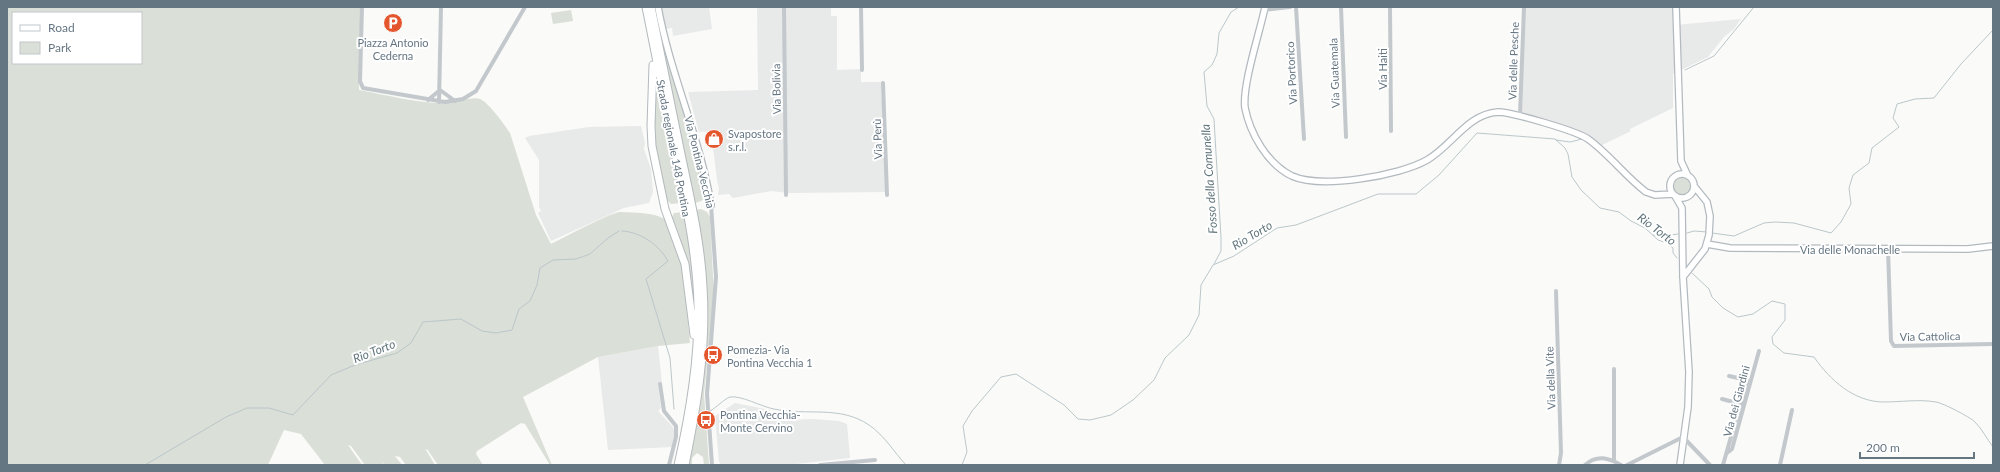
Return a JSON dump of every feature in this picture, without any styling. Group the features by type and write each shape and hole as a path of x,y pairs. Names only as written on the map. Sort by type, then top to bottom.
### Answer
{"highway":[{"name":"Strada regionale 148 Pontina","path":"646,7 688,200"},
{"name":"Strada regionale 148 Pontina","path":"651,7 688,200 694,257 700,288"},
{"path":"651,35 654,76 651,121 652,142 665,209 684,264 697,352"},
{"path":"693,406 700,288"},
{"path":"685,465 703,345 700,288"},
{"path":"678,465 691,418"}],"street":[{"path":"362,7 362,86 366,90 439,102 455,101 470,96 478,90 525,7"},
{"path":"439,102 441,7"},
{"name":"Via Pontina Vecchia","path":"658,7 666,49 697,143 711,205 716,267 716,297 707,394 712,465"},
{"name":"Via Bolivia","path":"784,7 786,195"},
{"path":"861,7 862,70"},
{"path":"1290,7 1264,9 1246,91 1245,107 1251,126 1261,147 1278,167 1292,176 1315,181 1364,178 1386,175 1407,169 1427,160 1442,149 1464,128 1480,117 1498,112 1520,116 1585,137 1644,191 1652,194 1674,195 1681,198 1689,195 1702,196"},
{"name":"Via Portorico","path":"1296,7 1304,139"},
{"name":"Via Guatemala","path":"1341,7 1346,137"},
{"name":"Via Haiti","path":"1390,7 1391,131"},
{"name":"Via delle Pesche","path":"1520,116 1524,7"},
{"path":"1660,195 1676,175 1681,161 1676,7"},
{"name":"Via Perù","path":"883,83 887,195"},
{"path":"428,100 440,90"},
{"path":"440,90 455,101"},
{"path":"1681,161 1687,174 1693,180 1694,186 1708,206 1710,225 1707,244 1694,264 1683,277"},
{"path":"1676,175 1687,174"},
{"path":"1670,184 1674,195 1682,208"},
{"path":"1680,465 1688,402 1689,372 1683,277 1682,208 1694,186"},
{"name":"Via delle Monachelle","path":"1707,244 1730,248 1971,249 1993,246"},
{"name":"Via Cattolica","path":"1888,249 1891,341 1894,346 1992,344"},
{"name":"Via della Vite","path":"1556,291 1561,453 1559,465"},
{"name":"Via dei Giardini","path":"1727,454 1732,449 1759,351"},
{"path":"1614,369 1614,461"},
{"name":"Via dei Giardini","path":"1723,465 1747,380 1728,376"},
{"path":"660,384 664,411 676,426 676,438 669,465"},
{"path":"1722,399 1741,404"},
{"path":"1780,465 1792,410"},
{"path":"1628,465 1635,463 1683,437"},
{"path":"1683,437 1710,465"},
{"path":"1586,465 1591,460 1597,458 1614,461 1621,465"},
{"path":"820,465 875,460"}],"shaded area":[{"path":"660,7 709,7 712,29 673,36 672,28 664,29"},
{"path":"742,7 831,7 831,16 837,16 837,70 861,69 861,82 881,82 886,192 789,193 771,191 733,198 729,194 718,195 719,188 711,131 699,132 688,92 758,90 757,8"},
{"path":"1525,7 1674,7 1675,25 1741,19 1734,29 1724,37 1708,57 1673,74 1673,108 1630,129 1631,131 1600,146 1582,133 1522,113"},
{"path":"641,126 645,143 644,149 651,169 653,192 649,203 624,208 551,241 538,213 541,211 539,207 539,160 525,138 529,136 589,127"},
{"path":"658,346 662,383 658,384 661,408 658,411 673,427 675,434 672,447 608,450 598,357"},
{"path":"735,403 770,410 770,421 813,419 839,421 847,424 850,458 787,465 722,465 719,462 715,416"}],"green space":[{"path":"7,7 361,7 359,90 433,103 448,103 473,98 484,101 510,133 536,215 551,244 598,220 616,213 649,214 665,219 683,268 690,343 658,346 598,357 523,397 552,465 550,465 525,424 521,423 477,451 476,454 483,465 438,465 427,449 426,450 435,465 406,465 400,457 395,456 402,465 384,465 382,461 383,465 365,465 351,446 348,445 362,465 325,465 301,434 284,430 268,465 7,465"},
{"path":"571,10 573,21 553,24 551,13"},
{"path":"662,43 695,142 706,193 702,201 698,202 693,203"},
{"path":"657,81 681,203 671,204 667,200 655,148 654,126"},
{"path":"1682,177 1688,180 1691,186 1688,192 1682,195 1676,192 1673,186 1676,180"},
{"path":"701,209 707,212 710,217 714,296 704,394 709,465 704,465 703,457 697,453 692,458 692,465 686,465 701,384 695,210"},
{"path":"683,212 693,267 695,308 692,308 685,256 671,219 674,213"}],"waterway":[{"name":"Fosso della Comunella","path":"1214,264 1221,251 1221,238 1214,119 1207,106 1204,72 1212,65 1217,54 1219,33 1231,12 1239,7"},
{"path":"1685,70 1714,56 1754,7"},
{"path":"1712,233 1734,236 1764,223 1775,222 1794,223 1831,233 1841,222 1851,204 1849,188 1853,175 1869,163 1872,148 1899,127 1893,118 1897,104 1915,99 1934,98 1961,64 1993,30"},
{"name":"Rio Torto","path":"962,465 967,452 963,426 972,411 1001,377 1016,374 1064,405 1078,419 1090,420 1111,415 1133,400 1154,380 1165,358 1189,335 1199,315 1201,285 1213,265 1234,256 1277,228 1296,225 1378,194 1416,194 1439,175 1477,133 1555,139 1565,148 1568,154 1572,177 1581,190 1600,208 1619,212 1631,221 1645,228 1658,240 1667,243 1673,248 1673,253 1677,258"},
{"path":"1556,140 1570,142 1582,139"},
{"name":"Rio Torto","path":"145,465 226,417 247,408 269,408 293,415 331,375 355,365 397,353 411,343 423,322 461,319 482,331 496,333 512,330 519,309 530,301 537,285 540,268 553,260 576,259 590,254 608,238 619,231"},
{"name":"Rio Torto","path":"622,231 636,234 649,240 660,250 668,261 646,279 670,358 674,409"},
{"path":"1687,233 1694,231 1707,232"},
{"path":"1653,235 1661,236 1678,234"},
{"name":"Rio Torto","path":"1692,273 1709,289 1712,297 1723,308 1738,317 1753,314 1772,301 1785,304 1785,320 1772,337 1773,344 1784,353 1814,357 1827,374 1853,394 1873,401 1936,402 1950,407 1975,422 1993,447"},
{"name":"Rio Torto","path":"710,411 728,398 735,397 746,399 774,409 786,411 823,412 846,415 858,419 875,429 906,465"}],"place":[{"name":"Piazza Antonio Cederna","path":"393,23"},
{"name":"Svapostore s.r.l.","path":"714,139"},
{"name":"Pomezia- Via Pontina Vecchia 1","path":"713,355"},
{"name":"Pontina Vecchia- Monte Cervino","path":"706,420"}]}
